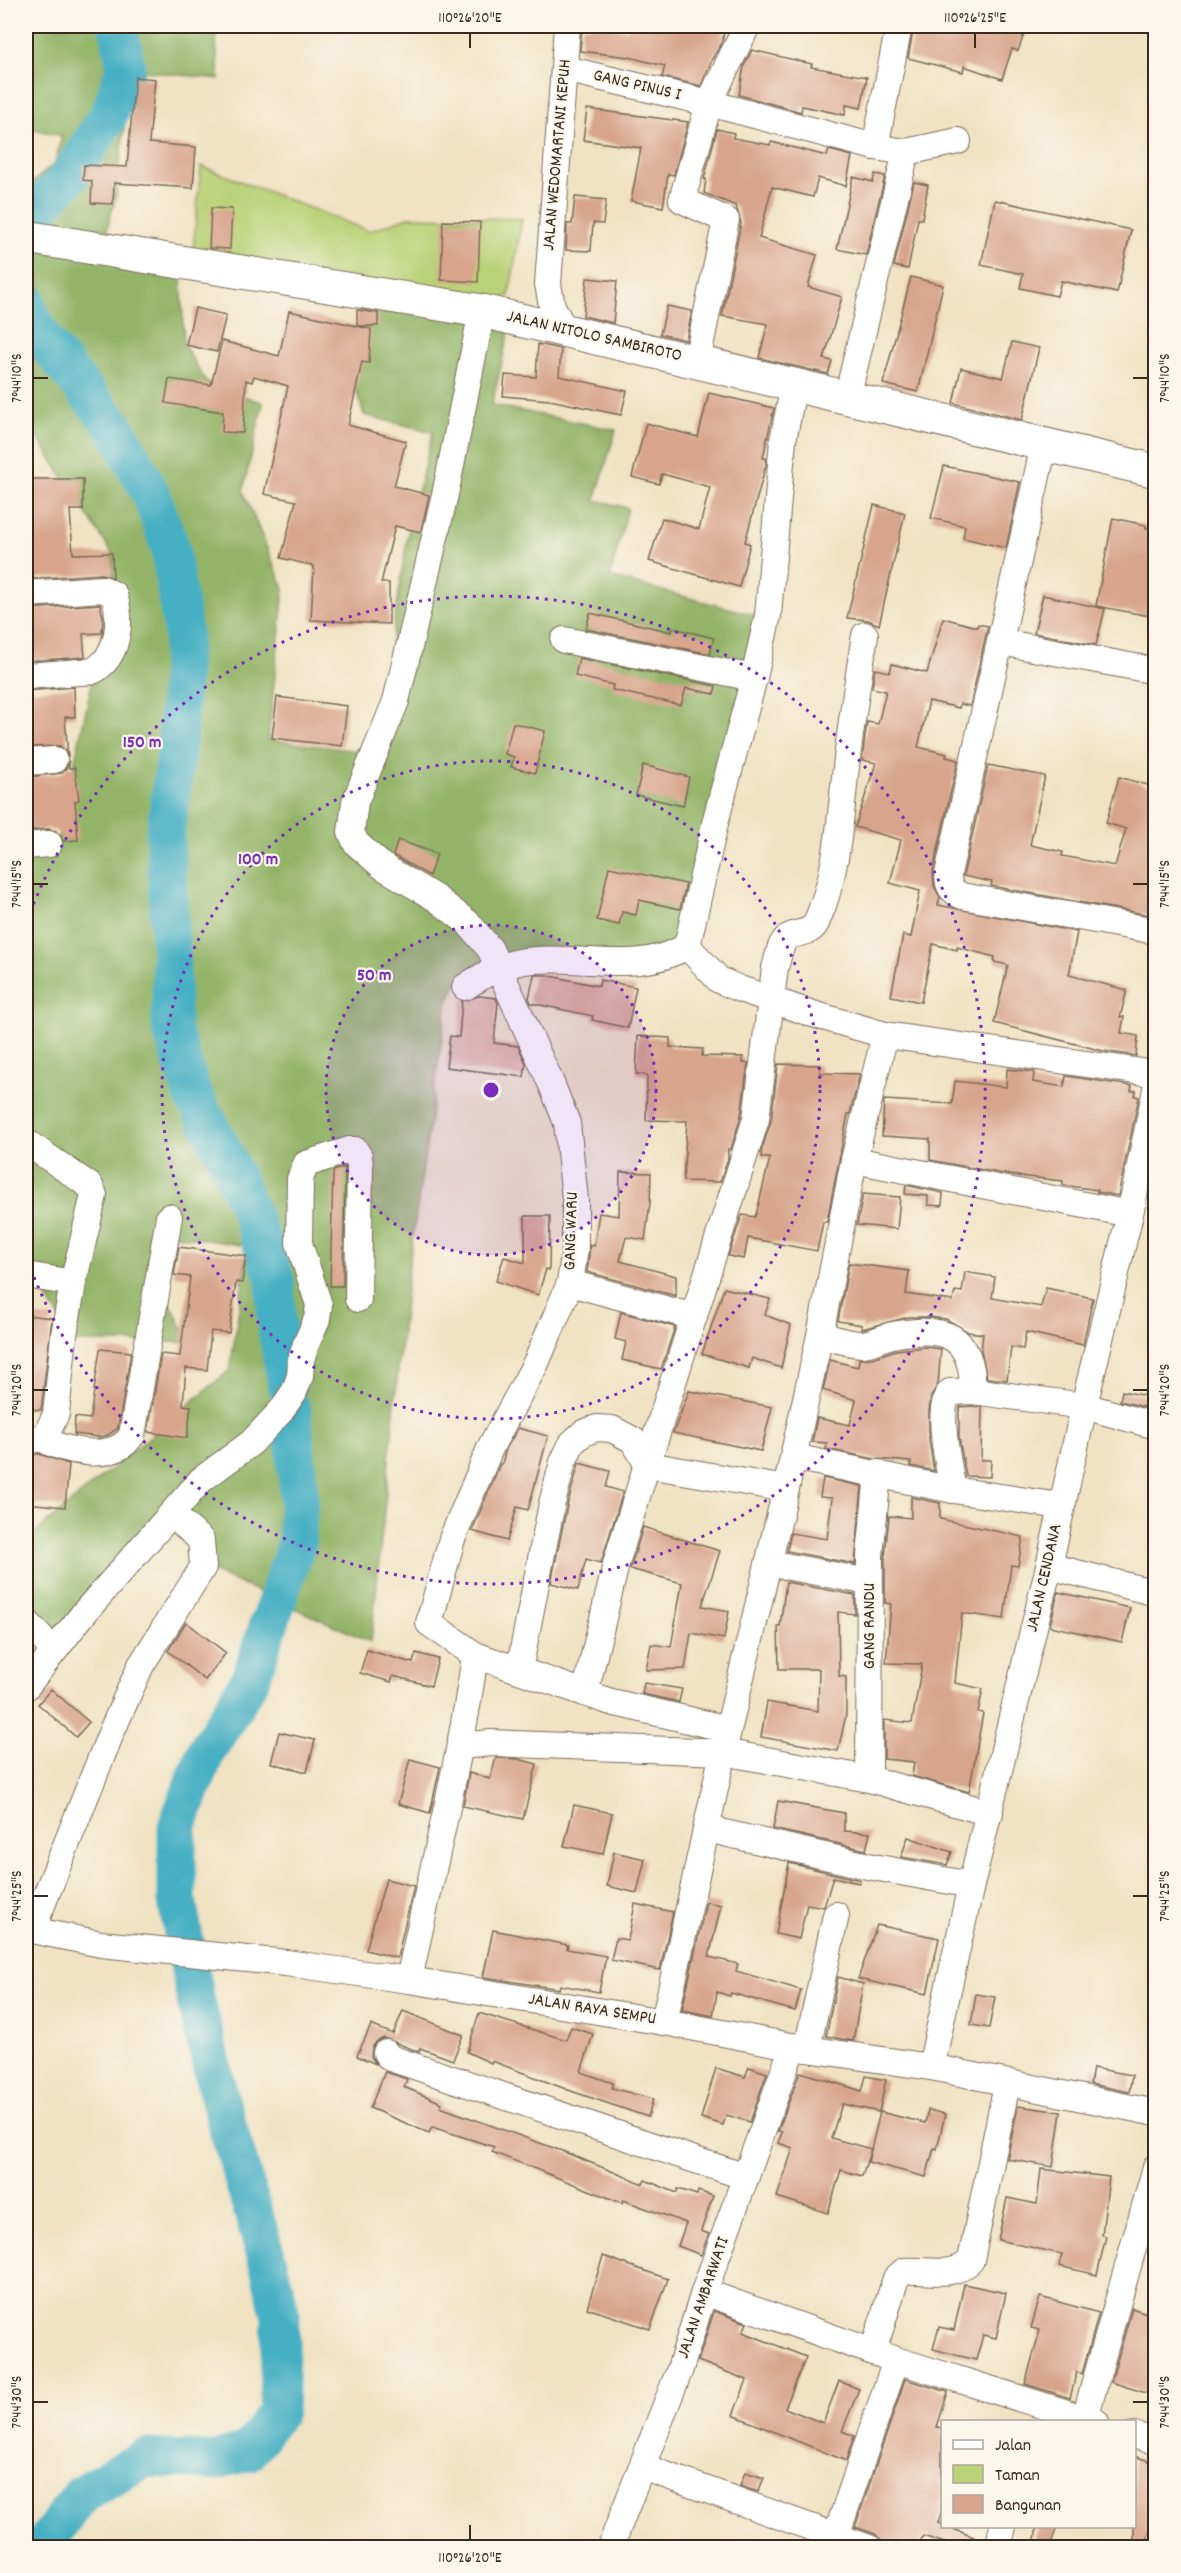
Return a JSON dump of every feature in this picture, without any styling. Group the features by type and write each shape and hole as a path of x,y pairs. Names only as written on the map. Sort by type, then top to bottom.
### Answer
{"street":[{"name":"JALAN WEDOMARTANI KEPUH","path":"564,330 552,306 548,284 567,26"},
{"path":"697,362 726,220 682,200 709,103 747,26"},
{"path":"875,147 899,26"},
{"name":"GANG PINUS I","path":"565,69 709,103 875,147 906,152"},
{"path":"847,398 906,152 958,141"},
{"name":"JALAN NITOLO SAMBIROTO","path":"41,239 482,310 1155,471"},
{"path":"518,319 548,284"},
{"name":"GANG WARU","path":"475,1655 429,1623 461,1517 492,1446 536,1363 570,1282 575,1249 575,1199 567,1123 490,949 468,923 437,899 382,866 356,843 351,832 351,821 355,802 396,700 436,536 482,310"},
{"path":"465,987 497,968 521,961 651,961 672,955 687,946 716,819 754,678 768,615 783,440 794,385"},
{"path":"1044,444 948,874 948,884 953,892 962,896 1155,931"},
{"path":"26,594 97,589 110,592 117,603 118,625 108,659 93,671 26,676"},
{"path":"585,1693 617,1560 756,1119 775,968 781,946 786,939 808,932 817,923 833,867 840,832 854,701 865,635"},
{"path":"564,640 754,678"},
{"path":"1001,642 1155,672"},
{"path":"26,762 54,760"},
{"path":"687,946 719,980 816,1015 885,1035 1155,1074"},
{"path":"664,2022 725,1740 769,1563 820,1335 854,1160 885,1035"},
{"name":"JALAN CENDANA","path":"931,2067 971,1885 1049,1566 1130,1214 1155,1089"},
{"path":"26,1142 90,1186 94,1196 73,1283 64,1335 56,1414 47,1432 33,1440"},
{"path":"26,1687 84,1613 201,1480 251,1443 281,1411 294,1392 300,1376 301,1360 306,1344 318,1318 319,1305 299,1243 302,1170 306,1164 349,1150 355,1150 360,1167 358,1299"},
{"path":"854,1160 1130,1214"},
{"path":"33,1440 90,1452 118,1449 132,1436 169,1217"},
{"path":"26,1275 73,1283"},
{"path":"570,1282 694,1317"},
{"path":"820,1335 863,1344 904,1334 947,1335 956,1338 970,1359 973,1371 973,1391"},
{"path":"953,1490 943,1418 946,1396 950,1392 973,1391 1084,1406 1155,1426"},
{"path":"519,1670 552,1503 563,1462 573,1443 583,1433 597,1428 612,1429 633,1440 648,1465 786,1489"},
{"path":"793,1457 953,1490 1061,1506"},
{"name":"GANG RANDU","path":"869,1779 869,1582 878,1473"},
{"path":"29,1930 141,1665 203,1567 201,1540 172,1514"},
{"path":"769,1563 869,1582"},
{"path":"1049,1566 1155,1593"},
{"path":"26,1621 54,1651"},
{"path":"409,1980 433,1862 462,1746 475,1655 725,1740 990,1813"},
{"path":"462,1746 491,1743 725,1740"},
{"path":"707,1829 868,1866 971,1885"},
{"name":"JALAN AMBARWATI","path":"610,2547 680,2369 704,2292 747,2177 800,2048 836,1915"},
{"name":"JALAN RAYA SEMPU","path":"29,1930 101,1944 286,1963 409,1980 664,2022 800,2048 931,2067 1155,2113"},
{"path":"386,2054 390,2058 747,2177"},
{"path":"836,2536 884,2356 896,2278 904,2271 952,2272 964,2268 971,2260 1007,2084"},
{"path":"704,2292 1040,2413 1091,2420 1155,2167"},
{"path":"1136,2435 1155,2442"},
{"path":"643,2467 869,2547"},
{"path":"998,2547 1003,2528"}],"green space":[{"path":"26,26 215,26 219,79 145,71 131,73 116,195 100,256 181,271 184,345 206,382 263,403 243,491 284,589 268,740 351,750 380,751 392,639 408,533 433,432 364,415 354,383 359,303 511,322 492,405 616,430 595,500 628,508 610,577 762,617 687,946 648,980 504,961 456,984 447,1004 408,1270 371,1642 205,1568 169,1508 51,1645 26,1620 26,1540 230,1370 248,1246 157,1232 149,1259 189,1342 75,1342 26,1264 26,843 58,838 114,583 112,553 26,420 26,188 55,163 62,136 26,127"},
{"path":"201,166 369,231 408,217 522,219 509,296 480,305 192,262"}],"building":[{"path":"595,26 628,30 629,26 725,26 722,43 712,59 701,86 662,77 665,66 629,57 580,51 582,27"},
{"path":"914,26 932,26 948,30 950,26 1027,26 1018,51 1012,49 1002,79 964,66 963,72 908,58"},
{"path":"752,50 812,64 811,67 867,77 861,108 846,105 845,115 802,106 801,112 739,95 744,66"},
{"path":"135,77 155,79 149,143 196,147 193,188 114,183 113,204 91,203 92,181 83,180 84,165 127,167"},
{"path":"587,109 688,122 674,175 668,174 663,207 631,201 641,148 583,140"},
{"path":"717,129 734,133 733,138 770,145 771,142 827,156 829,150 852,156 846,186 818,178 813,197 772,187 759,238 817,255 808,287 842,297 824,359 832,361 828,374 759,358 768,324 722,316 741,223 736,206 704,193 706,179 704,179"},
{"path":"875,174 885,176 866,255 837,249 853,177 873,182"},
{"path":"914,182 928,185 922,219 918,219 908,269 894,266"},
{"path":"575,197 606,200 603,224 593,223 591,251 566,250 567,224 572,224"},
{"path":"995,200 1131,230 1117,293 1061,281 1057,296 1020,288 1023,274 981,265"},
{"path":"211,208 232,209 230,249 209,248"},
{"path":"443,221 480,222 478,282 441,280"},
{"path":"911,277 943,285 918,392 883,384"},
{"path":"587,278 617,281 613,323 583,316"},
{"path":"667,306 692,311 686,340 660,334"},
{"path":"195,308 226,315 217,352 186,345"},
{"path":"357,310 378,313 378,326 357,326"},
{"path":"289,311 371,329 369,363 362,362 348,425 406,441 394,486 429,495 421,532 395,526 381,583 389,583 389,624 311,620 314,566 281,558 296,501 264,494 288,386 254,376 252,382 246,380 243,433 222,432 223,412 165,403 169,379 211,385 222,341 279,356"},
{"path":"1012,342 1039,348 1022,420 953,403 961,368 1003,378"},
{"path":"538,344 561,349 559,376 627,391 621,415 550,400 503,396 505,375 536,377"},
{"path":"709,393 774,408 763,458 766,458 766,465 745,542 750,544 739,587 649,561 662,518 699,529 710,487 662,474 659,484 632,477 646,423 698,437"},
{"path":"944,466 1020,482 1006,548 963,538 965,526 931,518"},
{"path":"26,479 83,479 83,510 70,510 73,554 112,553 113,578 102,574 26,579"},
{"path":"874,505 905,513 879,625 868,620 847,618"},
{"path":"1113,518 1155,529 1155,617 1096,606"},
{"path":"1043,595 1105,609 1096,645 1034,633"},
{"path":"100,604 103,617 102,633 83,634 85,657 26,661 26,609"},
{"path":"590,613 672,632 673,628 714,638 710,654 586,629"},
{"path":"943,618 977,627 978,624 988,626 970,706 960,704 959,708 929,701 918,747 947,754 946,757 958,760 933,871 934,886 940,897 938,905 1077,932 1069,975 1127,990 1120,1017 1124,1017 1121,1033 1138,1036 1136,1056 1103,1051 994,1023 1008,965 994,962 995,957 957,947 957,950 933,944 921,1002 891,996 903,935 911,937 920,891 890,883 901,840 855,827 876,763 862,760 865,736 867,722 878,724 886,691 872,688 875,669 890,672 892,664 927,673"},
{"path":"579,658 716,686 714,694 686,688 681,705 612,690 613,685 575,676"},
{"path":"74,687 75,717 65,717 68,757 66,751 60,746 26,747 26,691"},
{"path":"277,697 347,706 342,746 272,738"},
{"path":"513,723 545,731 535,773 511,767 514,757 505,754"},
{"path":"69,761 69,768 75,768 79,800 75,801 78,840 63,841 56,831 48,829 26,831 26,777 62,773"},
{"path":"643,765 689,777 683,806 636,795"},
{"path":"988,765 1045,776 1030,845 1063,852 1062,856 1115,866 1126,829 1106,823 1119,777 1155,787 1155,916 991,886 992,882 963,876"},
{"path":"398,840 437,854 429,876 393,855"},
{"path":"609,867 686,884 680,909 639,900 636,915 622,912 619,925 597,920"},
{"path":"534,975 546,975 599,986 600,980 636,987 628,1028 592,1020 593,1016 531,1003 529,998"},
{"path":"479,996 496,998 498,1003 494,1043 518,1046 526,1063 524,1077 446,1067 450,1036 459,1037 462,1001"},
{"path":"638,1036 670,1038 670,1047 703,1049 702,1056 743,1057 743,1063 748,1063 741,1116 731,1149 728,1149 728,1159 720,1182 683,1181 687,1121 646,1120 647,1075 636,1074"},
{"path":"778,1064 820,1065 820,1073 860,1074 850,1114 848,1114 827,1222 823,1222 817,1251 748,1238 744,1259 728,1256 742,1215 755,1217 757,1211 770,1158 762,1158 761,1152 771,1121"},
{"path":"1007,1069 1034,1072 1033,1082 1064,1087 1066,1076 1132,1086 1131,1091 1136,1091 1135,1096 1139,1097 1118,1196 1097,1192 1098,1190 1063,1185 1063,1181 1009,1175 930,1160 930,1139 882,1136 884,1100 952,1104 955,1081 1006,1087"},
{"path":"345,1167 343,1286 330,1286 333,1171"},
{"path":"620,1172 651,1173 645,1240 626,1237 620,1261 676,1276 676,1296 587,1272 590,1245 594,1246 599,1213 619,1216"},
{"path":"906,1185 943,1193 942,1206 928,1205 928,1196 905,1194"},
{"path":"863,1194 900,1197 897,1229 857,1225"},
{"path":"525,1216 550,1216 549,1270 546,1269 538,1295 496,1281 504,1257 525,1263"},
{"path":"179,1247 246,1256 242,1283 236,1282 229,1333 211,1331 207,1370 186,1368 183,1405 191,1406 187,1438 148,1432 161,1354 180,1356 190,1277 174,1275"},
{"path":"849,1263 909,1271 906,1294 953,1301 955,1291 962,1292 965,1272 995,1277 992,1298 1041,1307 1046,1288 1093,1298 1083,1345 1026,1332 1023,1349 1011,1347 1007,1380 987,1378 981,1351 983,1334 968,1332 946,1319 909,1317 862,1329 862,1325 838,1321"},
{"path":"724,1288 770,1299 765,1315 791,1325 781,1368 752,1358 749,1368 702,1354"},
{"path":"621,1312 675,1327 661,1369 622,1360 626,1342 615,1339"},
{"path":"26,1315 52,1318 41,1410 26,1409"},
{"path":"926,1347 941,1349 938,1384 931,1397 929,1411 929,1440 934,1471 911,1466 911,1462 875,1459 826,1449 827,1443 812,1442 817,1418 850,1425 856,1400 823,1390 830,1360 858,1367 859,1359 872,1358 896,1350"},
{"path":"100,1349 131,1352 118,1428 100,1437 74,1434 75,1417 90,1419"},
{"path":"689,1391 772,1407 761,1451 673,1433"},
{"path":"1122,1391 1146,1396 1144,1407 1120,1401"},
{"path":"960,1407 982,1407 981,1460 991,1460 990,1477 966,1476 959,1438 959,1413"},
{"path":"518,1428 548,1436 528,1510 517,1507 507,1541 472,1531 500,1464 502,1464 506,1449"},
{"path":"39,1454 69,1464 65,1507 26,1503 26,1456"},
{"path":"579,1463 610,1471 606,1487 623,1492 601,1563 586,1559 578,1590 551,1583 567,1506"},
{"path":"823,1478 862,1486 855,1564 787,1551 791,1533 827,1539 832,1498 820,1497"},
{"path":"911,1497 940,1503 940,1519 1023,1537 1018,1566 1011,1565 1004,1619 962,1613 955,1683 983,1689 978,1712 983,1713 969,1792 912,1776 914,1762 884,1759 884,1720 912,1723 922,1664 886,1663 891,1604 885,1603 885,1557 889,1516 911,1518"},
{"path":"643,1527 720,1551 702,1606 729,1611 724,1639 691,1633 685,1669 646,1670 651,1644 671,1647 682,1583 630,1569"},
{"path":"786,1582 855,1595 855,1614 838,1612 839,1676 846,1677 846,1715 838,1751 761,1737 767,1702 818,1711 819,1669 779,1669 778,1626 780,1626"},
{"path":"1058,1592 1130,1608 1122,1642 1050,1626"},
{"path":"186,1622 226,1653 205,1680 168,1651"},
{"path":"367,1650 413,1663 416,1653 438,1659 431,1686 393,1676 391,1682 360,1673"},
{"path":"644,1683 682,1689 679,1702 642,1694"},
{"path":"51,1689 89,1722 76,1737 38,1704"},
{"path":"279,1732 315,1740 307,1772 271,1763"},
{"path":"496,1758 518,1759 537,1764 523,1819 463,1806 469,1773 490,1779"},
{"path":"410,1759 440,1767 430,1813 398,1804"},
{"path":"778,1801 844,1813 844,1831 870,1833 866,1850 773,1829"},
{"path":"574,1805 612,1813 603,1854 564,1846"},
{"path":"908,1837 952,1852 947,1865 901,1857"},
{"path":"614,1852 645,1859 637,1893 607,1886"},
{"path":"789,1863 860,1880 859,1883 833,1877 824,1907 807,1904 799,1939 776,1934"},
{"path":"386,1879 414,1886 397,1958 366,1950"},
{"path":"706,1902 721,1905 709,1957 738,1964 736,1971 801,1990 795,2011 731,1993 730,1996 717,1992 713,2016 682,2010"},
{"path":"635,1904 673,1912 660,1970 611,1960 616,1938 628,1940"},
{"path":"877,1925 939,1938 927,1994 858,1979"},
{"path":"493,1930 568,1945 567,1949 606,1956 599,1992 560,1985 559,1989 483,1977"},
{"path":"838,1977 863,1984 853,2041 826,2036"},
{"path":"976,1994 995,1997 989,2028 971,2025"},
{"path":"403,2011 463,2035 453,2060 420,2048 419,2052 384,2038 376,2042 372,2048 371,2056 376,2064 357,2056 371,2025 393,2034"},
{"path":"479,2013 566,2040 571,2027 593,2034 581,2072 613,2083 612,2088 653,2099 648,2117 492,2061 491,2063 467,2052"},
{"path":"749,2067 767,2073 750,2122 726,2115 723,2125 701,2118 716,2068 745,2077"},
{"path":"1093,2068 1132,2075 1129,2092 1090,2084"},
{"path":"385,2072 407,2079 404,2087 442,2103 440,2107 562,2151 643,2184 645,2180 677,2193 678,2189 697,2195 698,2191 713,2196 701,2231 709,2234 701,2255 678,2246 686,2223 623,2200 622,2203 492,2152 494,2147 432,2127 429,2133 370,2108"},
{"path":"800,2072 862,2091 866,2076 886,2080 879,2112 842,2104 831,2138 871,2149 862,2176 841,2170 828,2213 777,2197 793,2148 778,2143 782,2132 778,2131"},
{"path":"1018,2106 1061,2112 1053,2167 1007,2159"},
{"path":"928,2110 945,2114 937,2149 934,2148 926,2177 868,2162 880,2112 925,2123"},
{"path":"1041,2169 1109,2177 1102,2235 1106,2236 1097,2275 1059,2266 1062,2254 998,2240 1007,2198 1037,2204"},
{"path":"603,2256 668,2279 650,2329 587,2308"},
{"path":"964,2284 1006,2293 996,2338 983,2335 976,2360 933,2349 939,2327 954,2330"},
{"path":"1040,2297 1099,2313 1082,2374 1077,2372 1070,2398 1025,2384 1040,2330 1031,2328"},
{"path":"1132,2308 1155,2316 1155,2396 1111,2382"},
{"path":"714,2311 747,2323 743,2332 806,2357 785,2408 823,2423 839,2381 859,2389 842,2431 854,2436 846,2461 733,2415 747,2380 698,2361"},
{"path":"905,2379 948,2392 937,2427 941,2428 941,2513 938,2523 941,2524 941,2528 951,2528 984,2541 983,2547 957,2547 923,2536 918,2547 898,2547 883,2543 875,2534 855,2527"},
{"path":"1136,2457 1155,2463 1155,2512 1145,2547 1134,2547"},
{"path":"745,2472 764,2478 758,2492 740,2486"},
{"path":"1037,2528 1056,2528 1050,2547 1034,2547"}],"waterway":[{"path":"26,243 39,208 70,175 109,115 126,67 118,26"},
{"path":"26,300 27,310 44,341 116,429 151,494 170,547 183,634 176,756 165,836 171,957 171,1028 192,1093 225,1155 250,1211 275,1279 277,1329 287,1385"},
{"path":"42,2548 81,2494 145,2458 212,2461 248,2452 278,2412 281,2317 268,2262 222,2108 196,2001 177,1901 177,1827 206,1752 250,1680 296,1545 299,1495 292,1411"}]}
